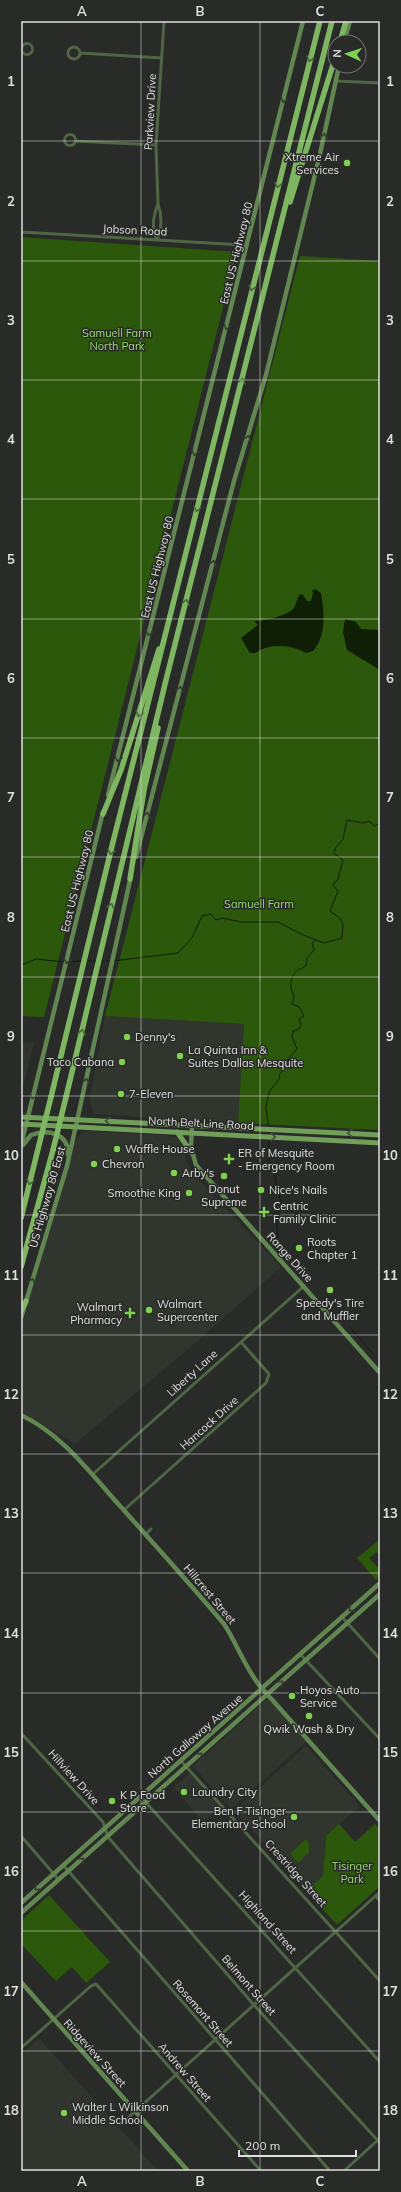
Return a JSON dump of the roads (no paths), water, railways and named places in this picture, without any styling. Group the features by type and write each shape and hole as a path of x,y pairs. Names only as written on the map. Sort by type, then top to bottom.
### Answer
{"highway":[{"path":"21,1218 320,21"},
{"path":"21,1267 53,1150 166,680 332,21"},
{"path":"342,34 346,21"},
{"path":"275,248 330,74"},
{"path":"103,814 122,770 179,583"},
{"path":"130,879 145,785 165,700 166,680"},
{"path":"21,1311 26,1301"}],"main road":[{"name":"East US Highway 80","path":"24,1117 61,985 304,21"},
{"path":"346,34 350,21"},
{"path":"76,1127 130,879 234,481 266,375 337,74"},
{"path":"21,1146 24,1117"},
{"name":"North Belt Line Road","path":"24,1117 380,1135"},
{"path":"138,1130 139,1123"},
{"name":"North Belt Line Road","path":"23,1124 380,1143"},
{"name":"Range Drive","path":"192,1125 192,1153 196,1164 211,1183 380,1372"},
{"name":"US Highway 80 East","path":"21,1318 67,1166 76,1127"},
{"path":"177,1132 192,1153"},
{"path":"335,1132 335,1140"},
{"path":"21,1146 29,1137 36,1133 60,1136 67,1143 67,1166"},
{"name":"Hillcrest Street","path":"21,1415 56,1436 146,1534 224,1624 231,1634 243,1663 267,1695 380,1821"},
{"name":"North Galloway Avenue","path":"21,1903 53,1873 64,1866 140,1796 263,1689 302,1652 380,1583"},
{"name":"North Galloway Avenue","path":"21,1913 380,1594"},
{"path":"220,1727 225,1733"},
{"name":"Ridgeview Street","path":"21,1982 134,2112 188,2171"}],"street":[{"name":"Parkview Drive","path":"157,240 159,235 161,212 158,204 156,145 164,21"},
{"path":"73,47 79,49 80,53 76,59 70,58 67,55 68,50 73,47"},
{"path":"80,53 162,58"},
{"path":"336,80 380,83"},
{"path":"75,140 156,145"},
{"name":"Parkview Drive","path":"157,240 153,233 154,213 158,204"},
{"name":"Jobson Road","path":"21,232 243,245 247,248"},
{"name":"Liberty Lane","path":"92,1475 304,1286"},
{"name":"Hancock Drive","path":"124,1510 266,1383 269,1374 241,1342"},
{"path":"146,1534 151,1529"},
{"path":"342,1617 380,1659"},
{"path":"302,1652 380,1739"},
{"name":"Hillview Drive","path":"21,1733 102,1822 106,1828 108,1837"},
{"name":"Crestridge Street","path":"181,1761 380,1981"},
{"name":"Highland Street","path":"140,1796 380,2062"},
{"path":"21,1836 59,1880"},
{"name":"Belmont Street","path":"108,1837 254,2005 379,2140"},
{"name":"Rosemont Street","path":"64,1866 215,2041 330,2171"},
{"path":"121,2124 380,1892"},
{"path":"376,1896 380,1901"},
{"name":"Andrew Street","path":"53,2020 91,1986 96,1984 261,2171"},
{"path":"21,2048 53,2020"},
{"path":"344,2171 379,2140"}],"waterway":[{"path":"113,961 178,953 192,938 202,916 211,914 216,920 222,918 241,922 278,922 301,934 324,943 342,938 343,926 341,919 330,911 338,891 333,885 338,879 343,860 334,853 336,847 343,839 347,820 363,823 369,821 375,826 380,823"},
{"path":"268,1124 266,1107 269,1092 280,1078 279,1075 289,1064 288,1059 297,1049 292,1037 293,1031 298,1030 301,1025 299,1019 304,1016 299,1007 292,1004 294,996 291,990 291,982 295,972 306,965 307,958 314,950 312,943 315,940"},
{"path":"21,965 36,959 64,962"},
{"path":"67,962 82,961"},
{"path":"85,961 96,961"},
{"path":"101,961 110,961"},
{"path":"269,1141 269,1163 273,1168 281,1204 276,1217 279,1246 283,1252"},
{"path":"349,1326 372,1353"}],"place":[{"name":"Xtreme Air Services","path":"347,163"},
{"name":"Denny's","path":"127,1037"},
{"name":"La Quinta Inn & Suites Dallas Mesquite","path":"180,1056"},
{"name":"Taco Cabana","path":"122,1062"},
{"name":"7-Eleven","path":"121,1094"},
{"name":"Waffle House","path":"117,1149"},
{"name":"ER of Mesquite - Emergency Room","path":"229,1159"},
{"name":"Chevron","path":"94,1164"},
{"name":"Arby's","path":"174,1173"},
{"name":"Donut Supreme","path":"224,1176"},
{"name":"Nice's Nails","path":"261,1190"},
{"name":"Smoothie King","path":"189,1193"},
{"name":"Centric Family Clinic","path":"264,1212"},
{"name":"Roots Chapter 1","path":"299,1248"},
{"name":"Speedy's Tire and Muffler","path":"330,1290"},
{"name":"Walmart Supercenter","path":"149,1310"},
{"name":"Walmart Pharmacy","path":"130,1313"},
{"name":"Hoyos Auto Service","path":"292,1696"},
{"name":"Qwik Wash & Dry","path":"309,1716"},
{"name":"Laundry City","path":"184,1792"},
{"name":"K P Food Store","path":"112,1801"},
{"name":"Ben F Tisinger Elementary School","path":"294,1817"},
{"name":"Walter L Wilkinson Middle School","path":"64,2113"}],"park label":[{"name":"Samuell Farm North Park","path":"117,339"},
{"name":"Samuell Farm","path":"259,904"},
{"name":"Tisinger Park","path":"352,1872"}]}
